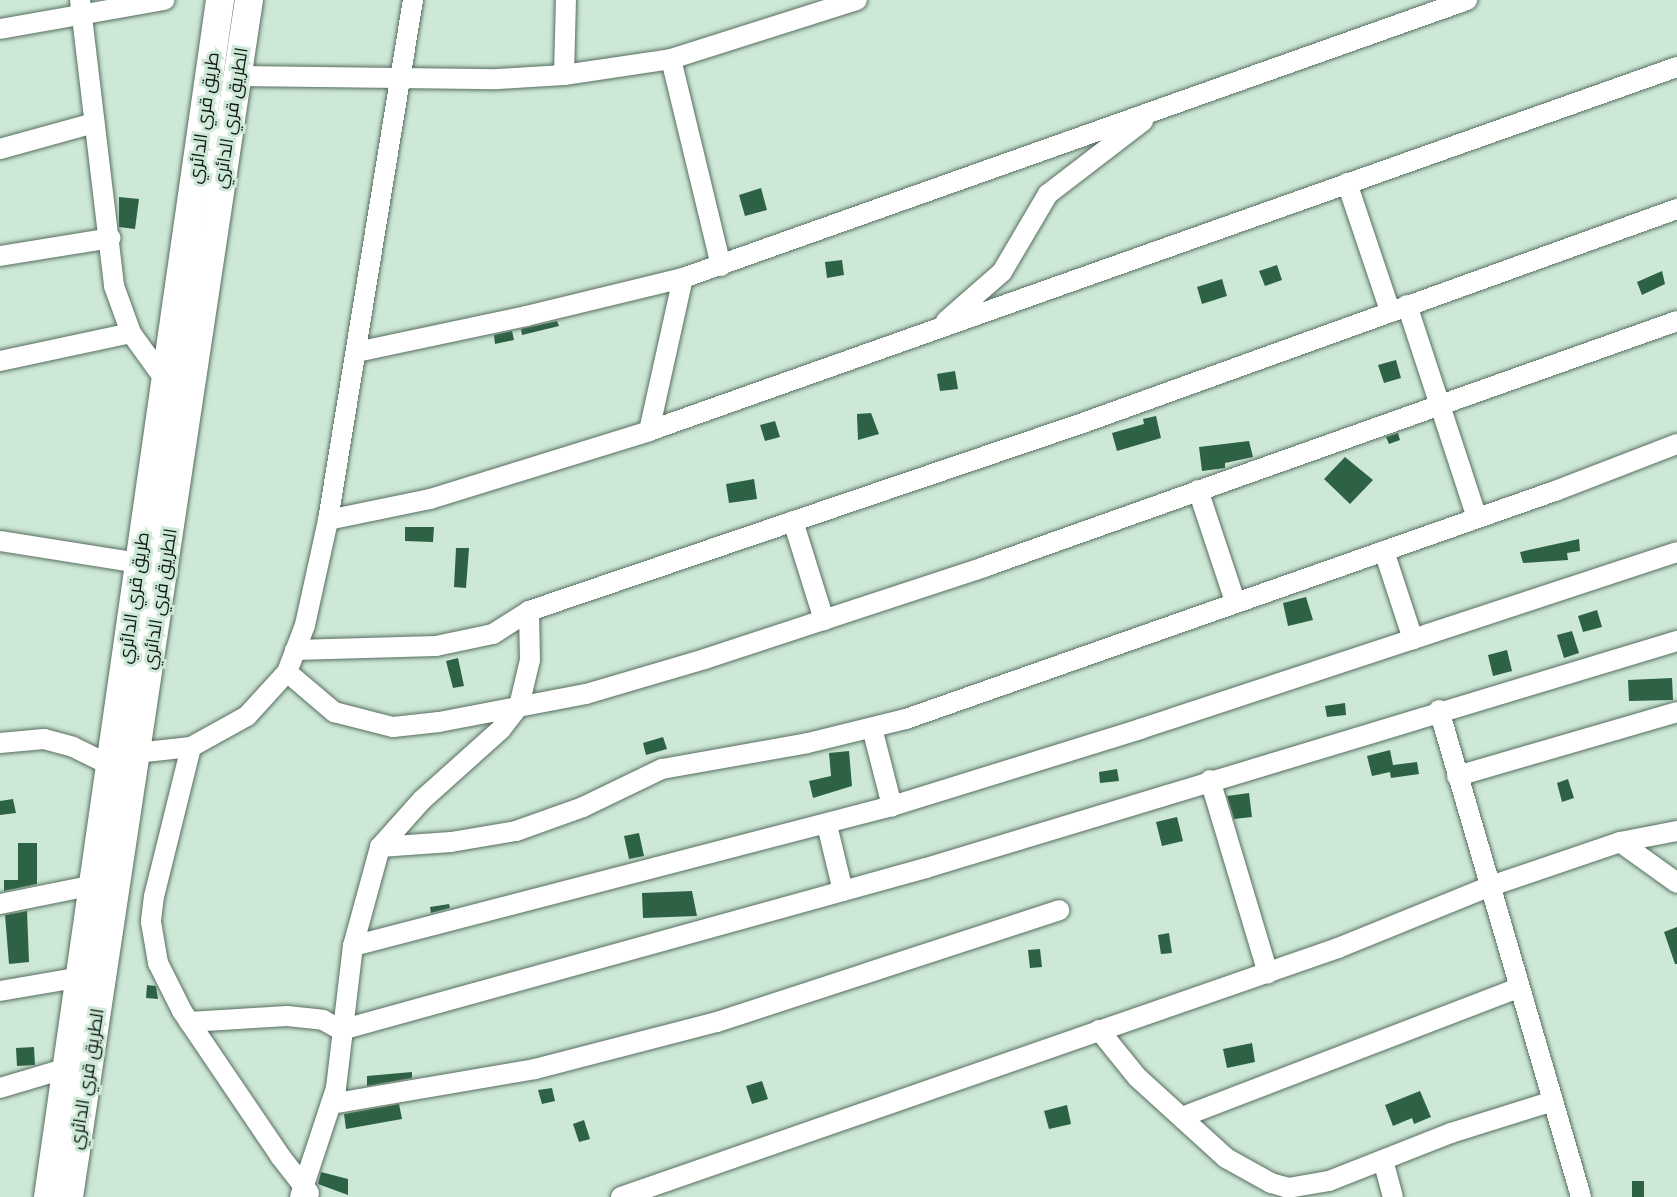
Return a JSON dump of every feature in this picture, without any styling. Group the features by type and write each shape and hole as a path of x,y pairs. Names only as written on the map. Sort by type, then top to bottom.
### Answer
{"highway":[{"name":"طريق قري الدائري","path":"48,1197 220,0"},
{"name":"الطريق قري الدائري","path":"69,1197 249,0"}],"street":[{"path":"0,29 81,6 164,0"},
{"path":"136,753 191,747 247,716 287,672 314,596 357,352 413,0"},
{"path":"564,75 566,0"},
{"path":"238,76 498,79 564,75 671,59 857,0"},
{"path":"357,352 526,316 683,278 721,266 1467,0"},
{"path":"81,6 94,123 111,238 114,286 131,333 165,380"},
{"path":"671,59 721,266"},
{"path":"328,520 430,498 649,431 1677,67"},
{"path":"932,332 1002,272 1048,194 1158,109"},
{"path":"0,149 94,123"},
{"path":"1347,183 1439,402 1477,518"},
{"path":"295,650 378,650 462,642 494,634 528,611 1112,413 1677,209"},
{"path":"0,256 111,238"},
{"path":"649,431 683,278"},
{"path":"287,672 321,705 375,726 410,726 519,706 636,680 824,620 1198,490 1439,402 1677,321"},
{"path":"0,361 131,333"},
{"path":"380,847 451,842 516,831 584,807 662,768 872,728 950,705 1235,601 1477,518 1677,444"},
{"path":"1198,490 1235,601"},
{"path":"793,521 824,620"},
{"path":"0,541 138,563"},
{"path":"1384,551 1413,639"},
{"path":"353,946 827,825 892,806 1677,552"},
{"path":"305,1194 340,1071 341,1030 353,946 380,847 422,800 501,729 519,706 530,660 528,611"},
{"path":"189,1022 287,1016 323,1020 341,1030 843,891 1439,710 1677,641"},
{"path":"1439,710 1488,887 1581,1197"},
{"path":"1457,776 1677,712"},
{"path":"872,728 892,806"},
{"path":"0,744 44,739 73,747 110,765"},
{"path":"191,747 151,922 158,963 189,1022 305,1194"},
{"path":"1210,780 1268,973"},
{"path":"827,825 843,891"},
{"path":"621,1197 1268,973 1488,887 1620,842 1677,831"},
{"path":"1620,842 1677,882"},
{"path":"0,904 94,885"},
{"path":"331,1104 493,1078 717,1022 1059,910"},
{"path":"0,991 81,977"},
{"path":"1182,1117 1518,988"},
{"path":"1099,1030 1137,1077 1226,1158 1288,1188 1329,1180 1553,1101"},
{"path":"0,1088 67,1068"},
{"path":"1383,1160 1393,1197"}],"building":[{"path":"761,188 767,210 745,216 739,195"},
{"path":"119,197 139,199 135,229 119,227"},
{"path":"842,260 844,275 827,278 825,262"},
{"path":"1277,265 1282,280 1265,286 1259,271"},
{"path":"1662,271 1665,284 1642,295 1637,282"},
{"path":"1222,279 1227,296 1202,304 1197,287"},
{"path":"557,321 559,326 522,335 521,329"},
{"path":"512,331 514,340 495,344 494,335"},
{"path":"1396,360 1401,378 1384,383 1378,365"},
{"path":"955,371 958,389 940,391 937,374"},
{"path":"871,413 879,434 858,440 857,414"},
{"path":"1156,416 1161,438 1117,451 1112,433 1144,424 1143,419"},
{"path":"775,421 780,437 765,441 760,425"},
{"path":"1398,433 1400,440 1389,444 1386,437"},
{"path":"1249,441 1253,457 1225,463 1225,468 1202,471 1199,447"},
{"path":"1345,457 1373,480 1350,504 1324,479"},
{"path":"754,479 757,499 729,503 726,484"},
{"path":"405,527 434,527 433,542 405,541"},
{"path":"1579,539 1580,551 1567,553 1568,560 1523,563 1520,552"},
{"path":"456,548 469,548 466,588 454,587"},
{"path":"1306,597 1313,620 1288,626 1283,603"},
{"path":"1597,610 1602,627 1583,632 1578,616"},
{"path":"1572,631 1579,653 1564,658 1557,635"},
{"path":"1507,650 1512,671 1493,676 1488,655"},
{"path":"458,658 464,686 453,688 446,661"},
{"path":"1672,678 1673,700 1629,701 1628,680"},
{"path":"1345,703 1346,715 1327,717 1325,706"},
{"path":"663,737 667,749 646,755 643,743"},
{"path":"1390,750 1393,765 1417,762 1419,774 1391,778 1390,772 1372,776 1367,756"},
{"path":"849,751 852,786 813,798 809,781 831,776 829,753"},
{"path":"1117,769 1119,781 1100,783 1099,772"},
{"path":"1568,779 1574,798 1562,802 1557,783"},
{"path":"1249,793 1252,817 1234,819 1227,796"},
{"path":"13,799 16,813 0,815 0,801"},
{"path":"1177,817 1183,841 1162,846 1156,822"},
{"path":"639,833 644,856 629,859 624,836"},
{"path":"18,843 37,843 37,884 4,891 4,880 18,880"},
{"path":"692,891 697,916 643,918 642,893"},
{"path":"449,904 450,908 431,913 430,907"},
{"path":"27,911 29,962 9,964 5,915"},
{"path":"1677,927 1677,964 1675,964 1664,932"},
{"path":"1169,933 1172,953 1161,954 1158,935"},
{"path":"1040,949 1042,967 1030,968 1028,950"},
{"path":"147,985 156,986 158,999 146,998"},
{"path":"1252,1043 1255,1062 1227,1068 1223,1049"},
{"path":"34,1047 35,1065 17,1066 16,1048"},
{"path":"412,1072 412,1078 367,1086 367,1076"},
{"path":"762,1081 768,1099 752,1104 746,1086"},
{"path":"552,1088 555,1101 542,1104 538,1090"},
{"path":"1420,1091 1431,1117 1414,1124 1412,1118 1393,1126 1385,1105"},
{"path":"399,1104 402,1119 346,1129 344,1114"},
{"path":"1067,1105 1071,1124 1049,1129 1044,1111"},
{"path":"584,1120 590,1139 579,1142 573,1124"},
{"path":"321,1172 348,1179 348,1195 318,1184"},
{"path":"1632,1181 1644,1181 1644,1197 1632,1197"}]}
